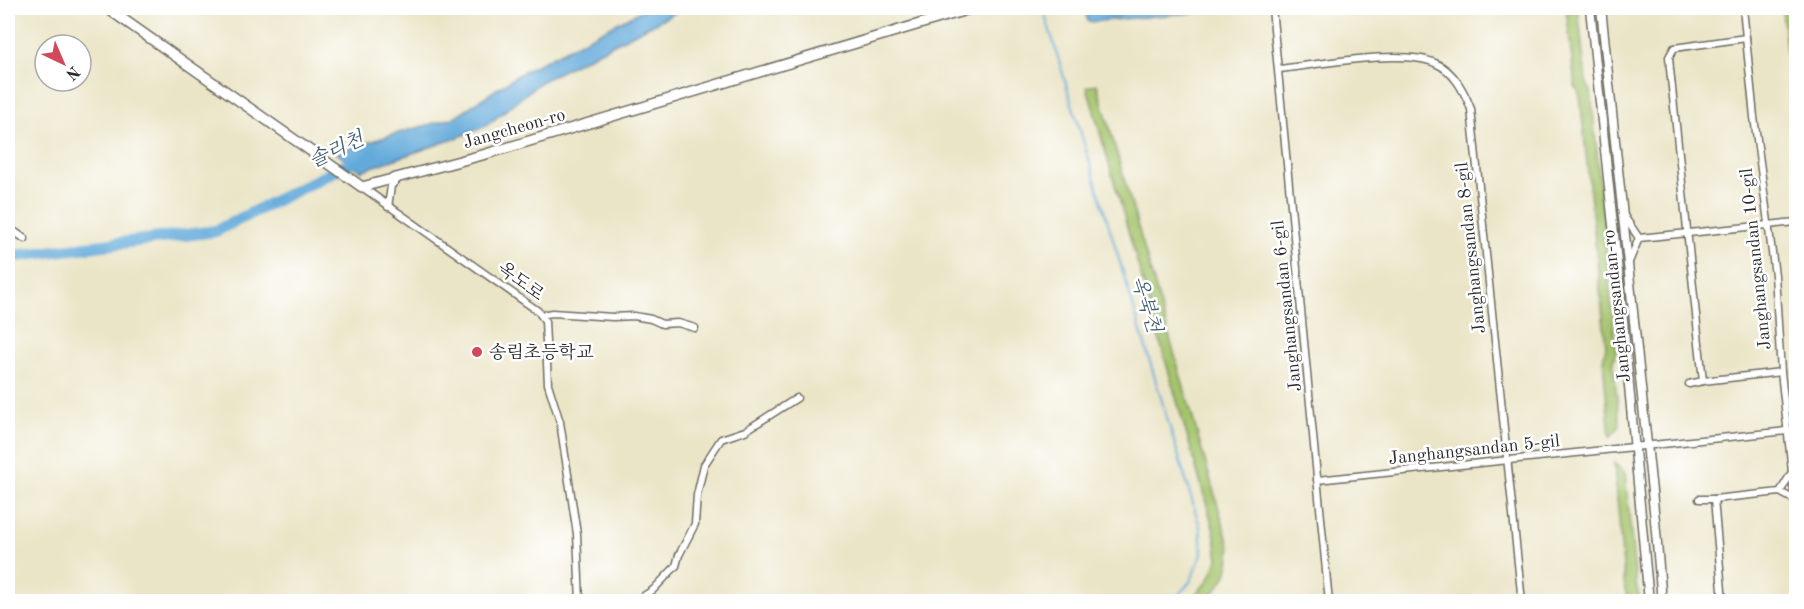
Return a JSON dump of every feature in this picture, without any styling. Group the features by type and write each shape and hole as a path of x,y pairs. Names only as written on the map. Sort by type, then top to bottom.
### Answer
{"main road":[{"path":"107,8 362,187"},
{"name":"Jangcheon-ro","path":"362,187 497,151 973,8"}],"street":[{"name":"Janghangsandan 6-gil","path":"1272,8 1329,602"},
{"name":"Janghangsandan-ro","path":"1590,8 1649,602"},
{"name":"Janghangsandan-ro","path":"1601,8 1662,602"},
{"name":"Janghangsandan 10-gil","path":"1743,8 1767,226 1775,275 1781,372 1796,505"},
{"path":"1703,381 1669,57 1674,48 1746,38"},
{"name":"Janghangsandan 8-gil","path":"1279,69 1381,58 1419,58 1437,63 1453,76 1464,91 1471,109 1522,602"},
{"path":"388,207 391,186 400,177"},
{"name":"옥도로","path":"362,187 504,287 541,315 545,321 548,384 560,422 577,534 580,602"},
{"path":"1623,215 1639,238"},
{"path":"1639,238 1797,222"},
{"path":"8,226 25,239"},
{"path":"1628,264 1639,238"},
{"path":"541,315 634,316 662,324 678,323 695,328"},
{"path":"1689,384 1781,372"},
{"path":"634,602 653,590 676,566 679,555 695,524 697,495 704,465 721,439 745,431 797,398"},
{"name":"Janghangsandan 5-gil","path":"1317,480 1797,430"},
{"path":"1780,492 1793,471"},
{"path":"1699,499 1780,492 1791,498 1796,505"},
{"path":"1714,499 1723,602"}],"green space":[{"path":"1566,8 1578,8 1586,81 1591,92 1616,350 1613,362 1620,426 1610,437 1603,360 1606,347 1580,96 1575,85"},
{"path":"1793,8 1796,43 1796,141 1782,9"},
{"path":"1097,84 1230,548 1227,571 1217,589 1206,601 1189,601 1208,581 1218,559 1214,530 1087,87"},
{"path":"1614,463 1625,473 1636,585 1641,601 1629,601 1625,590"}],"water":[{"path":"646,8 684,8 542,81 486,126 361,171 336,153 453,118 521,73"},
{"path":"1084,8 1226,8 1088,22"}],"waterway":[{"name":"옥북천","path":"1043,8 1200,527 1202,554 1190,582 1172,602"},
{"name":"솔리천","path":"8,257 216,231 362,157"}],"place":[{"name":"송림초등학교","path":"477,352"}]}
